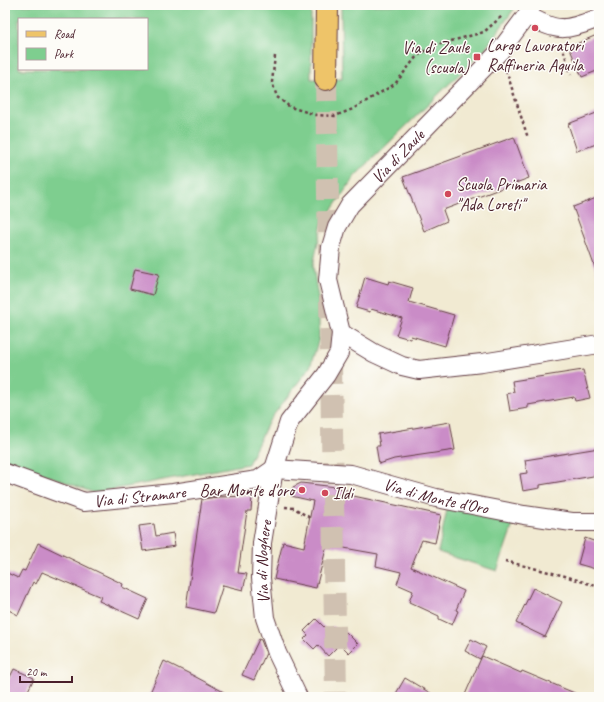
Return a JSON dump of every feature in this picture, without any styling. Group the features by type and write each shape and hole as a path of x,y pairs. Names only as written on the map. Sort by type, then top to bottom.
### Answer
{"main road":[{"path":"326,5 326,79"}],"street":[{"path":"529,10 541,24 564,29 599,18"},
{"name":"Via di Zaule","path":"274,469 289,422 326,375 339,353 341,333 328,280 331,247 337,227 350,205 500,51 529,10"},
{"path":"341,333 402,366 419,370 482,363 599,344"},
{"name":"Via di Stramare","path":"5,474 84,502 173,493 258,480 274,469"},
{"name":"Via di Monte d'Oro","path":"274,469 351,474 436,498 517,514 572,522 599,522"},
{"name":"Via di Noghere","path":"274,469 262,543 261,584 265,618 277,653 298,697"}],"path":[{"path":"275,56 272,82 277,97 290,107 316,115 335,116 353,109 395,84 417,56 433,46 484,32 509,10 529,10"},
{"path":"564,29 572,75"},
{"path":"500,51 528,138"},
{"path":"294,508 310,518"},
{"path":"505,561 599,586"}],"green space":[{"path":"5,5 311,5 311,79 342,79 341,5 517,5 485,49 355,176 322,224 313,266 319,304 319,339 310,367 269,421 248,464 94,493 5,459"},
{"path":"448,505 515,519 497,571 438,552"}],"building":[{"path":"599,34 599,70 582,77 569,47"},
{"path":"599,112 599,143 577,151 568,124"},
{"name":"Scuola Primaria \"Ada Loreti\"","path":"514,137 529,178 443,210 447,221 424,231 403,177"},
{"path":"599,197 599,273 597,273 573,207"},
{"path":"135,269 159,274 153,295 130,289"},
{"path":"365,277 388,284 389,281 413,288 409,302 454,315 445,346 411,336 410,339 396,335 402,318 371,309 370,312 356,308"},
{"path":"583,370 590,398 575,401 574,397 528,405 528,408 510,411 507,394 514,392 512,381"},
{"path":"450,422 455,450 394,459 379,464 376,446 380,446 378,434"},
{"path":"599,448 599,475 540,485 540,488 523,491 520,474 527,473 525,460"},
{"path":"301,483 336,487 350,491 349,495 441,515 435,543 422,540 411,567 464,591 456,610 458,611 452,625 439,619 439,616 409,602 413,591 397,584 401,572 376,566 378,554 327,545 316,588 274,579 283,542 304,547 313,501 291,496 293,487"},
{"path":"252,496 251,511 247,511 238,573 247,574 243,590 223,585 214,613 186,607 202,499"},
{"path":"154,524 156,536 173,533 175,546 143,551 139,526"},
{"path":"585,538 599,543 599,570 578,564"},
{"path":"38,543 123,584 122,587 148,599 139,619 99,601 101,597 42,572 36,584 33,582 18,615 5,608 5,572 18,578 22,570 25,571"},
{"path":"533,588 562,602 545,637 516,623"},
{"path":"316,619 328,631 333,626 341,635 345,631 358,644 349,653 340,644 328,656 318,645 314,649 304,639 308,635 304,631"},
{"path":"259,639 261,640 266,653 254,680 242,675"},
{"path":"471,639 486,647 480,659 465,651"},
{"path":"482,656 521,673 522,671 584,697 464,697"},
{"path":"164,661 194,676 233,697 148,697"},
{"path":"14,669 34,678 25,697 15,697 5,693 5,677 9,679"},
{"path":"405,678 437,697 394,697"}],"tunnel":[{"path":"326,79 329,254"},
{"path":"330,296 336,697"}],"place":[{"name":"Largo Lavoratori Raffineria Aquila","path":"535,28"},
{"name":"Via di Zaule (scuola)","path":"477,57"},
{"name":"Scuola Primaria \"Ada Loreti\"","path":"448,194"},
{"name":"Bar Monte d'oro","path":"302,490"},
{"name":"Ildi","path":"325,493"}]}
